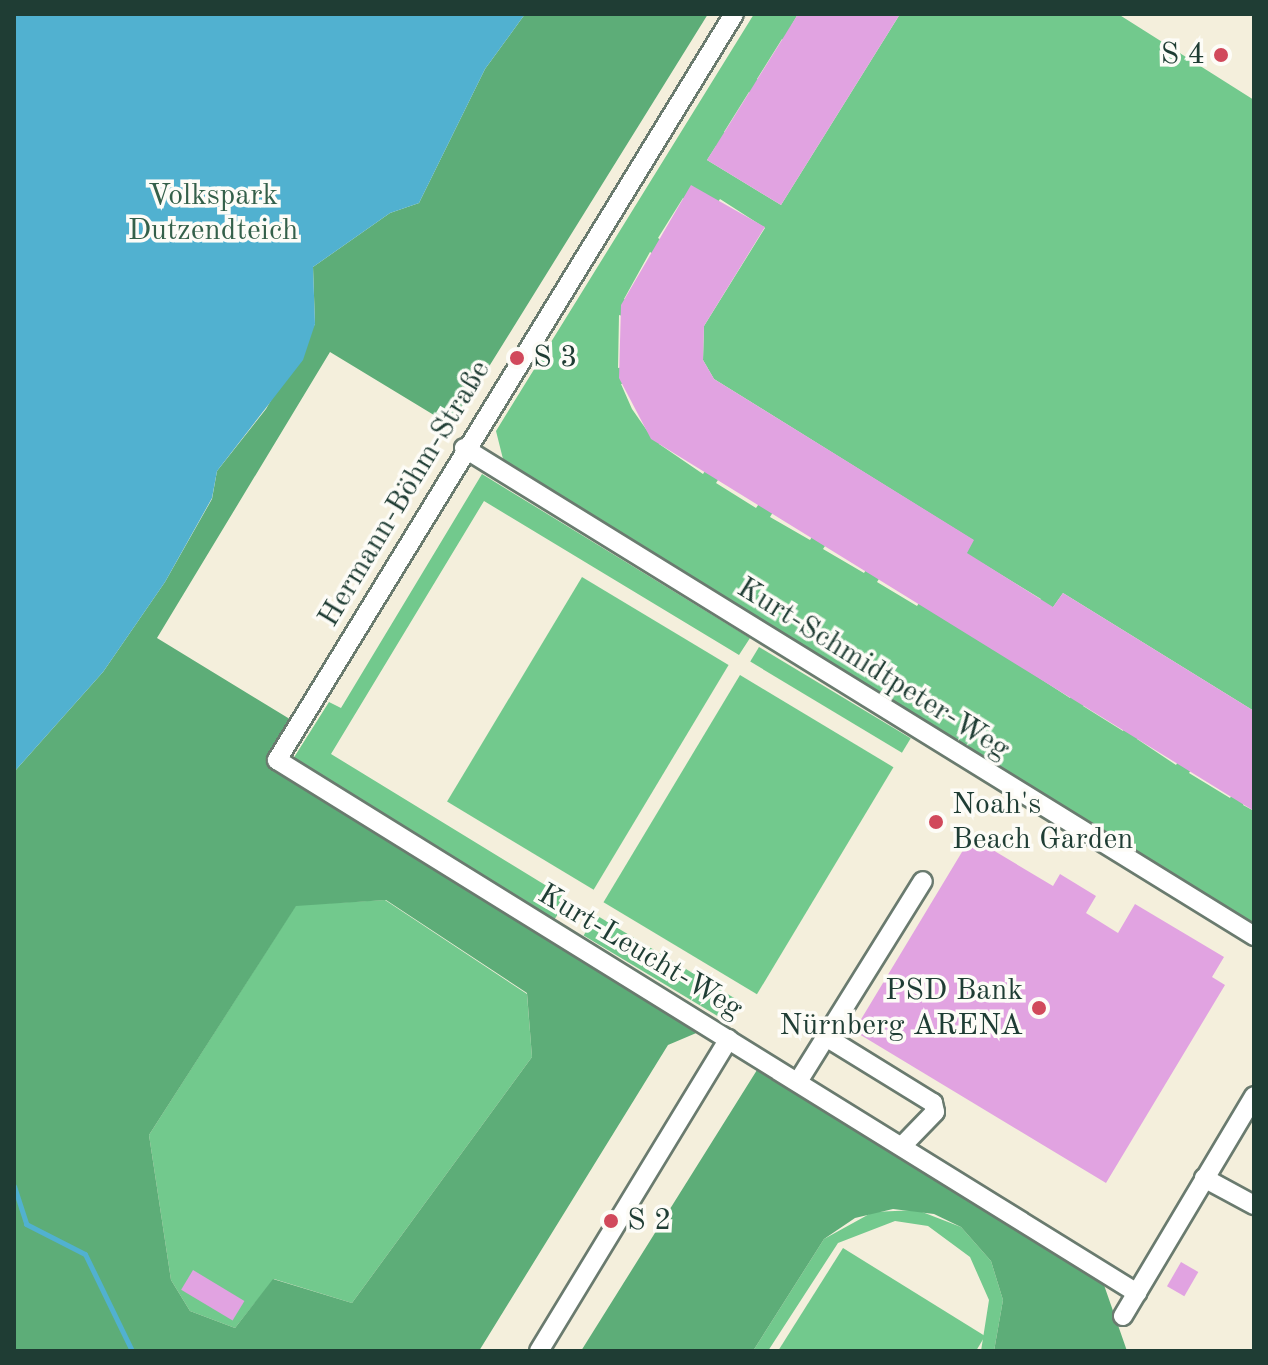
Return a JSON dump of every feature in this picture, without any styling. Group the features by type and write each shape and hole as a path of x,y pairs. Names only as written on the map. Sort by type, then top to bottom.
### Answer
{"street":[{"name":"Hermann-Böhm-Straße","path":"277,760 464,448 734,14"},
{"name":"Kurt-Schmidtpeter-Weg","path":"464,448 1254,936"},
{"name":"Kurt-Leucht-Weg","path":"277,760 799,1080 1137,1293"},
{"path":"799,1080 923,881"},
{"path":"826,1037 933,1103 935,1112 903,1145"},
{"path":"539,1351 729,1039"},
{"path":"1123,1316 1254,1096"},
{"path":"1204,1178 1254,1205"}],"green space":[{"path":"525,14 708,14 452,426 330,352 157,638 293,721 269,760 701,1031 668,1045 479,1351 14,1351 14,772 103,672 165,582 212,499 217,471 266,409 315,324 313,267 390,213 419,203 485,69","holes":["386,900 527,993 532,1057 352,1303 273,1279 235,1328 190,1311 171,1280 149,1135 296,906"]},
{"path":"754,14 798,14 791,26 817,42 809,55 782,39 757,79 784,96 776,109 749,92 724,132 751,149 743,162 716,146 707,160 781,205 900,14 1118,14 1254,100 1254,711 1063,593 1032,637 1045,645 1030,672 1070,698 1086,671 1099,678 1083,706 1123,731 1139,704 1152,712 1137,739 1176,765 1192,738 1205,746 1189,773 1230,798 1246,771 1254,775 1243,805 1254,811 1254,924 504,463 496,431","holes":["683,198 710,214 720,199 765,228 704,326 703,360 714,379 973,540 948,588 935,580 917,606 877,582 894,555 881,547 864,573 823,549 840,523 827,514 810,540 770,517 786,491 774,482 756,508 716,483 733,457 720,448 703,474 659,444 681,422 671,411 648,432 632,409 621,384 652,377 648,362 618,368 619,315 650,323 654,308 624,299 650,252 676,268 684,255 658,238","982,563 1041,599 1007,653 949,616"]},
{"path":"482,474 750,638 739,655 484,501 331,754 568,899 554,920 293,759 329,702 341,708"},
{"path":"582,577 729,665 594,890 447,802"},
{"path":"759,647 911,738 902,753 750,662"},
{"path":"740,675 893,767 757,994 604,902"},
{"path":"385,900 527,994 532,1057 352,1303 274,1279 235,1328 190,1311 171,1280 149,1135 296,905"},
{"path":"596,915 741,1002 729,1023 584,936"},
{"path":"757,1070 1104,1285 1127,1351 994,1351 1003,1300 991,1261 961,1227 934,1214 893,1209 855,1218 824,1239 753,1351 581,1351"},
{"path":"917,1210 961,1227 991,1261 1003,1300 994,1351 981,1351 989,1300 970,1257 928,1226 895,1221 838,1243 768,1351 753,1351 824,1239 873,1212"},
{"path":"843,1248 985,1336 976,1351 778,1351"}],"water":[{"name":"Volkspark Dutzendteich","path":"14,14 525,14 485,69 419,203 390,213 313,267 315,324 303,360 217,471 212,498 165,582 103,672 14,772"}],"building":[{"path":"798,14 900,14 781,205 707,160"},
{"path":"691,185 765,227 704,326 703,360 714,379 974,540 967,553 1053,607 1063,593 1254,711 1254,811 651,439 619,378 621,305"},
{"name":"PSD Bank Nürnberg ARENA","path":"971,837 1053,886 1060,874 1096,896 1086,913 1118,933 1135,904 1224,957 1212,977 1225,985 1106,1183 854,1031"},
{"path":"1181,1262 1198,1272 1184,1296 1167,1286"},
{"path":"193,1270 244,1301 233,1321 181,1290"}],"waterway":[{"path":"14,1186 26,1224 85,1254 132,1351"}],"place":[{"name":"S 4","path":"1221,55"},
{"name":"S 3","path":"517,358"},
{"name":"Noah's Beach Garden","path":"936,822"},
{"name":"PSD Bank Nürnberg ARENA","path":"1039,1008"},
{"name":"S 2","path":"611,1221"}]}
